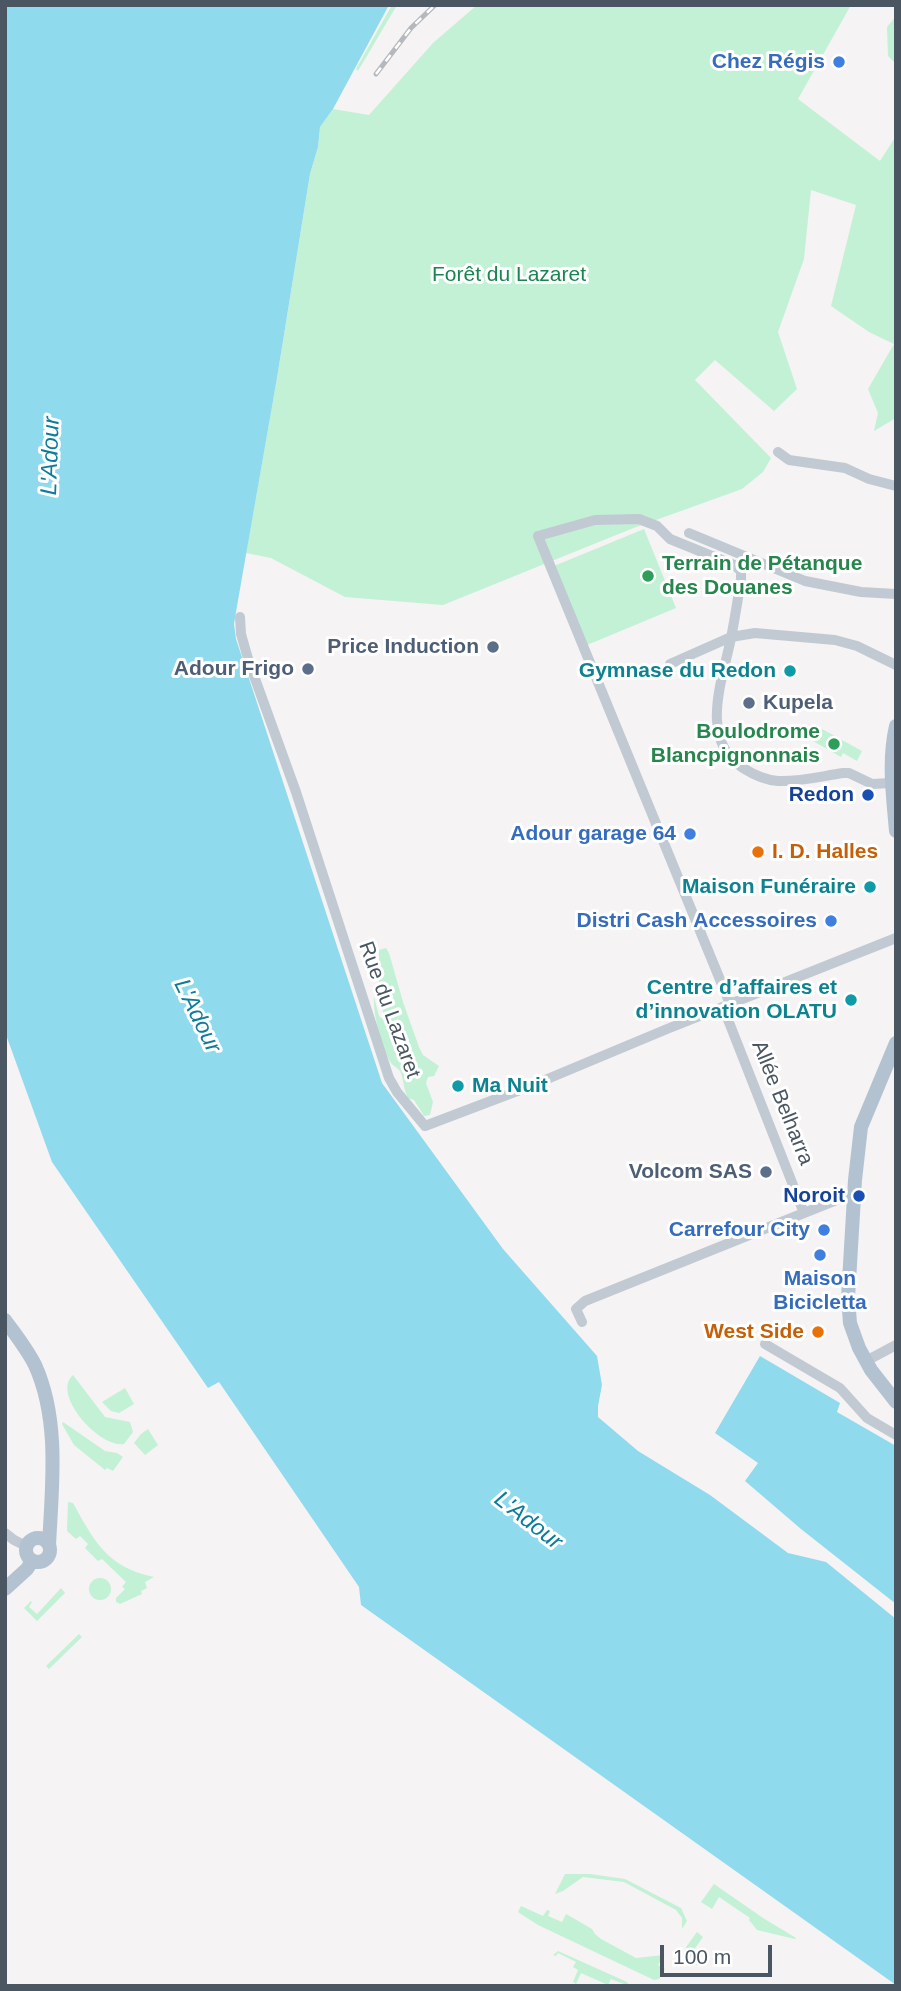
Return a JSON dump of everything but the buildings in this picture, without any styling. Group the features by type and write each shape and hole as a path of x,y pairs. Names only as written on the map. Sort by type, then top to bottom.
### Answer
{"main road":[{"path":"896,726 891,783 896,831"},
{"path":"896,1043 861,1127 854,1198 849,1311 854,1335 866,1361 885,1391 896,1402"},
{"path":"5,1320 34,1363 48,1410 52,1470 47,1538 50,1553 47,1560 39,1563 32,1561 26,1555 26,1546 31,1540 47,1538"},
{"path":"5,1589 32,1561"}],"street":[{"path":"778,452 789,460 845,468 869,479 896,486"},
{"name":"Allée Belharra","path":"731,637 741,579 741,571 734,565 670,539 657,526 639,519 595,520 538,536 727,1006 804,1213"},
{"path":"689,533 805,581 861,592 896,594"},
{"name":"Rue du Lazaret","path":"240,617 241,634 249,662 296,792 389,1078 425,1126 896,938"},
{"path":"670,664 731,637 755,633 835,640 857,646 896,665"},
{"path":"731,637 716,716 718,733 725,749 738,765 770,780 793,781 849,773 872,784 891,783"},
{"path":"582,1322 576,1309 585,1301 839,1199 854,1198"},
{"path":"765,1344 840,1388 867,1418 896,1435"},
{"path":"866,1361 892,1347"},
{"path":"5,1533 26,1546"}],"green space":[{"path":"392,5 397,5 358,71 356,69"},
{"name":"Forêt du Lazaret","path":"477,5 851,5 798,99 880,161 896,136 896,418 874,431 878,413 868,389 894,344 869,332 831,306 856,205 811,190 804,259 778,332 797,389 774,411 715,360 695,380 771,458 763,472 742,489 631,529 443,605 345,597 271,558 246,553 320,127 333,109 369,115 433,43"},
{"path":"896,16 896,64 888,56 887,27"},
{"path":"644,529 676,608 587,645 554,566"},
{"name":"Boulodrome Blancpignonnais","path":"813,724 862,751 857,761 843,753 841,757 806,737"},
{"path":"386,948 419,1047 423,1055 439,1066 434,1076 428,1077 426,1083 433,1102 430,1115 424,1116 414,1100 408,1098 400,1071 387,1057 378,1031 374,997 379,1016 384,1020 379,981 379,950"},
{"path":"73,1375 105,1417 130,1422 133,1432 124,1444 102,1438 81,1418 68,1394 68,1384"},
{"path":"125,1388 134,1404 119,1413 111,1411 102,1402"},
{"path":"63,1422 105,1451 123,1457 113,1471 107,1468 105,1470 74,1445"},
{"path":"148,1429 158,1445 145,1455 134,1443"},
{"path":"68,1502 73,1503 96,1541 114,1560 138,1573 154,1577 145,1582 147,1588 141,1591 142,1594 120,1604 116,1602 116,1598 125,1589 122,1587 126,1582 102,1559 98,1561 85,1548 88,1544 80,1536 76,1539 67,1531"},
{"path":"100,1578 108,1581 111,1589 108,1597 100,1600 92,1597 89,1589 92,1581"},
{"path":"61,1588 65,1593 37,1621 24,1608 31,1601 29,1607 37,1614"},
{"path":"79,1634 82,1637 49,1669 46,1666"},
{"path":"565,1874 625,1879 681,1908 687,1921 682,1929 682,1918 676,1910 624,1882 583,1877 555,1894"},
{"path":"714,1884 796,1938 757,1930 750,1918 719,1897 712,1909 701,1902"},
{"path":"521,1906 543,1916 547,1910 550,1911 548,1916 562,1922 566,1914 592,1929 601,1939 636,1958 664,1955 658,1965 665,1969 659,1979 654,1980 538,1925 518,1912"},
{"path":"697,1932 703,1937 693,1951 701,1964 696,1965 686,1947"},
{"path":"558,1951 627,1982 629,1986 611,1979 608,1985 581,1973 576,1984 573,1982 578,1970 573,1967 576,1962 558,1953 553,1955"}],"water":[{"name":"L'Adour","path":"5,5 389,5 333,109 320,127 234,624 236,639 382,1083 503,1249 597,1356 602,1385 598,1417 638,1451 710,1495 788,1553 826,1562 896,1619 896,1985 361,1605 359,1587 219,1382 208,1388 52,1162 5,1032"},
{"path":"760,1356 840,1403 837,1412 896,1446 896,1604 745,1481 758,1463 715,1433"}],"railway":[{"path":"376,74 411,28 435,5"}],"place":[{"name":"Chez Régis","path":"839,62"},
{"name":"Terrain de Pétanque des Douanes","path":"648,576"},
{"name":"Price Induction","path":"493,647"},
{"name":"Adour Frigo","path":"308,669"},
{"name":"Gymnase du Redon","path":"790,671"},
{"name":"Kupela","path":"749,703"},
{"name":"Boulodrome Blancpignonnais","path":"834,744"},
{"name":"Redon","path":"868,795"},
{"name":"Adour garage 64","path":"690,834"},
{"name":"I. D. Halles","path":"758,852"},
{"name":"Maison Funéraire","path":"870,887"},
{"name":"Distri Cash Accessoires","path":"831,921"},
{"name":"Centre d’affaires et d’innovation OLATU","path":"851,1000"},
{"name":"Ma Nuit","path":"458,1086"},
{"name":"Volcom SAS","path":"766,1172"},
{"name":"Noroit","path":"859,1196"},
{"name":"Carrefour City","path":"824,1230"},
{"name":"Maison Bicicletta","path":"820,1255"},
{"name":"West Side","path":"818,1332"}]}
